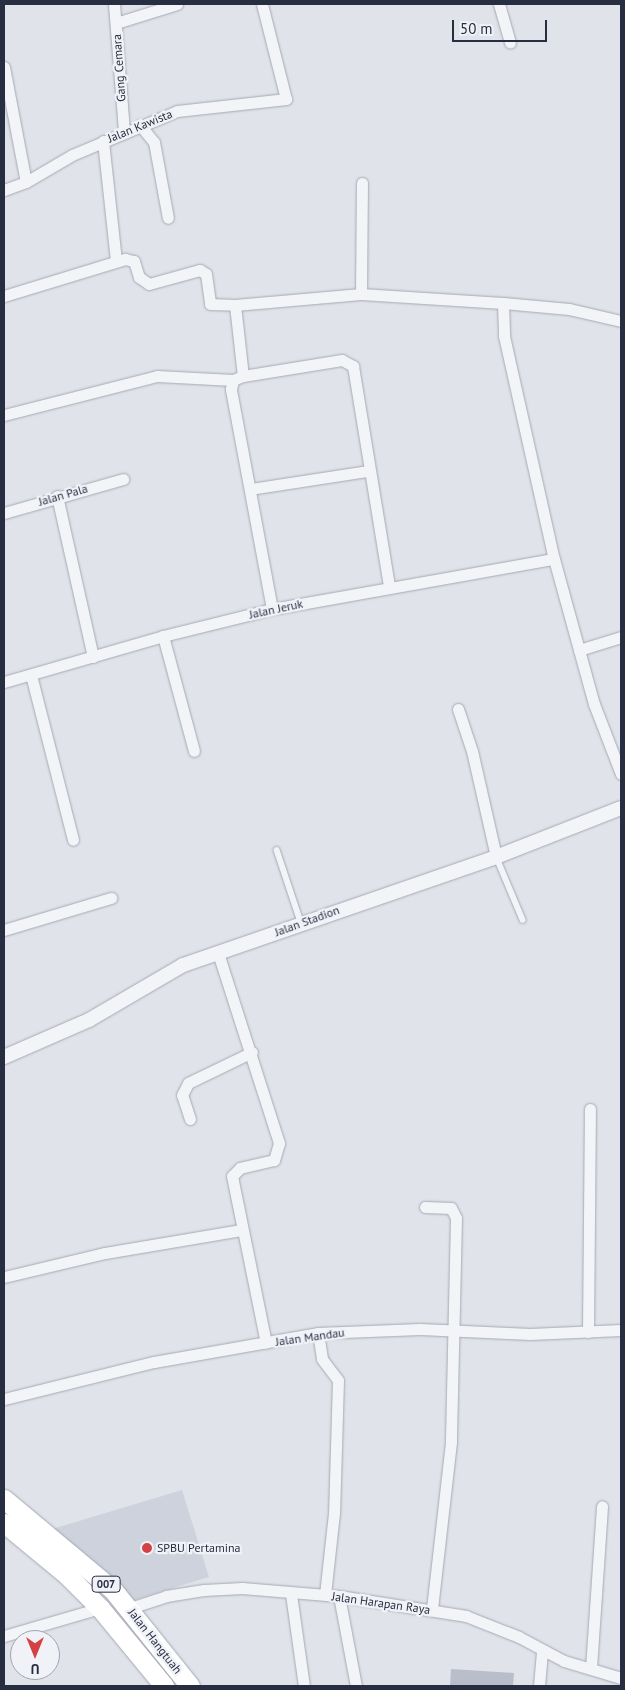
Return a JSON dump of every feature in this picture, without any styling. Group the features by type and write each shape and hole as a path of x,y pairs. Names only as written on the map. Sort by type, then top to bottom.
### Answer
{"highway":[{"name":"Jalan Hangtuah","path":"4,1499 95,1574 130,1608 190,1686"},
{"name":"Jalan Hangtuah","path":"4,1523 67,1575 100,1608 164,1686"}],"street":[{"name":"Gang Cemara","path":"114,4 124,132"},
{"path":"116,23 177,4"},
{"name":"Jalan Kawista","path":"4,190 26,182 72,154 140,125 186,109 286,99 262,4"},
{"path":"498,4 510,42"},
{"path":"4,67 26,182"},
{"path":"140,125 154,142 168,218"},
{"path":"103,141 116,261"},
{"path":"361,294 362,184"},
{"path":"4,296 116,261 132,259 140,277 150,284 200,270 206,274 210,304 235,305 361,294 569,309 621,321"},
{"path":"503,303 504,336 554,559 594,704 621,774"},
{"path":"235,305 238,378 231,389 272,609"},
{"path":"4,415 157,376 238,378 342,360 350,363 355,371 368,471 389,586"},
{"path":"250,489 368,471"},
{"name":"Jalan Pala","path":"4,513 57,496 123,479"},
{"path":"57,496 92,657"},
{"name":"Jalan Jeruk","path":"4,682 163,636 272,609 389,586 554,559"},
{"path":"163,636 194,751"},
{"path":"579,650 621,638"},
{"path":"31,675 73,840"},
{"path":"458,709 472,751 496,857"},
{"name":"Jalan Stadion","path":"4,1057 89,1020 183,965 300,922 496,857 621,808"},
{"path":"4,930 111,898"},
{"path":"218,953 252,1052 279,1148 274,1160 233,1172 241,1230 266,1343"},
{"path":"190,1119 182,1095 188,1083 252,1052"},
{"path":"588,1332 590,1109"},
{"path":"426,1207 448,1208 456,1214 456,1332 451,1442 432,1609"},
{"path":"4,1277 105,1254 241,1230"},
{"name":"Jalan Mandau","path":"4,1399 154,1362 318,1333 420,1329 456,1332 588,1332 621,1330"},
{"path":"318,1333 322,1359 338,1380 334,1512 325,1595"},
{"path":"591,1668 602,1506"},
{"name":"Jalan Harapan Raya","path":"130,1608 166,1596 204,1590 242,1588 291,1594 339,1596 432,1609 494,1626 542,1650 621,1678"},
{"path":"291,1594 304,1686"},
{"path":"339,1596 356,1686"},
{"path":"4,1636 100,1608"},
{"path":"539,1686 542,1650"}],"lane":[{"path":"277,850 300,922"},
{"path":"496,857 523,920"}],"shaded area":[{"path":"182,1490 209,1577 128,1602 49,1530"}],"building":[{"path":"451,1669 514,1673 513,1686 450,1686"}],"place":[{"name":"SPBU Pertamina","path":"147,1548"}]}
